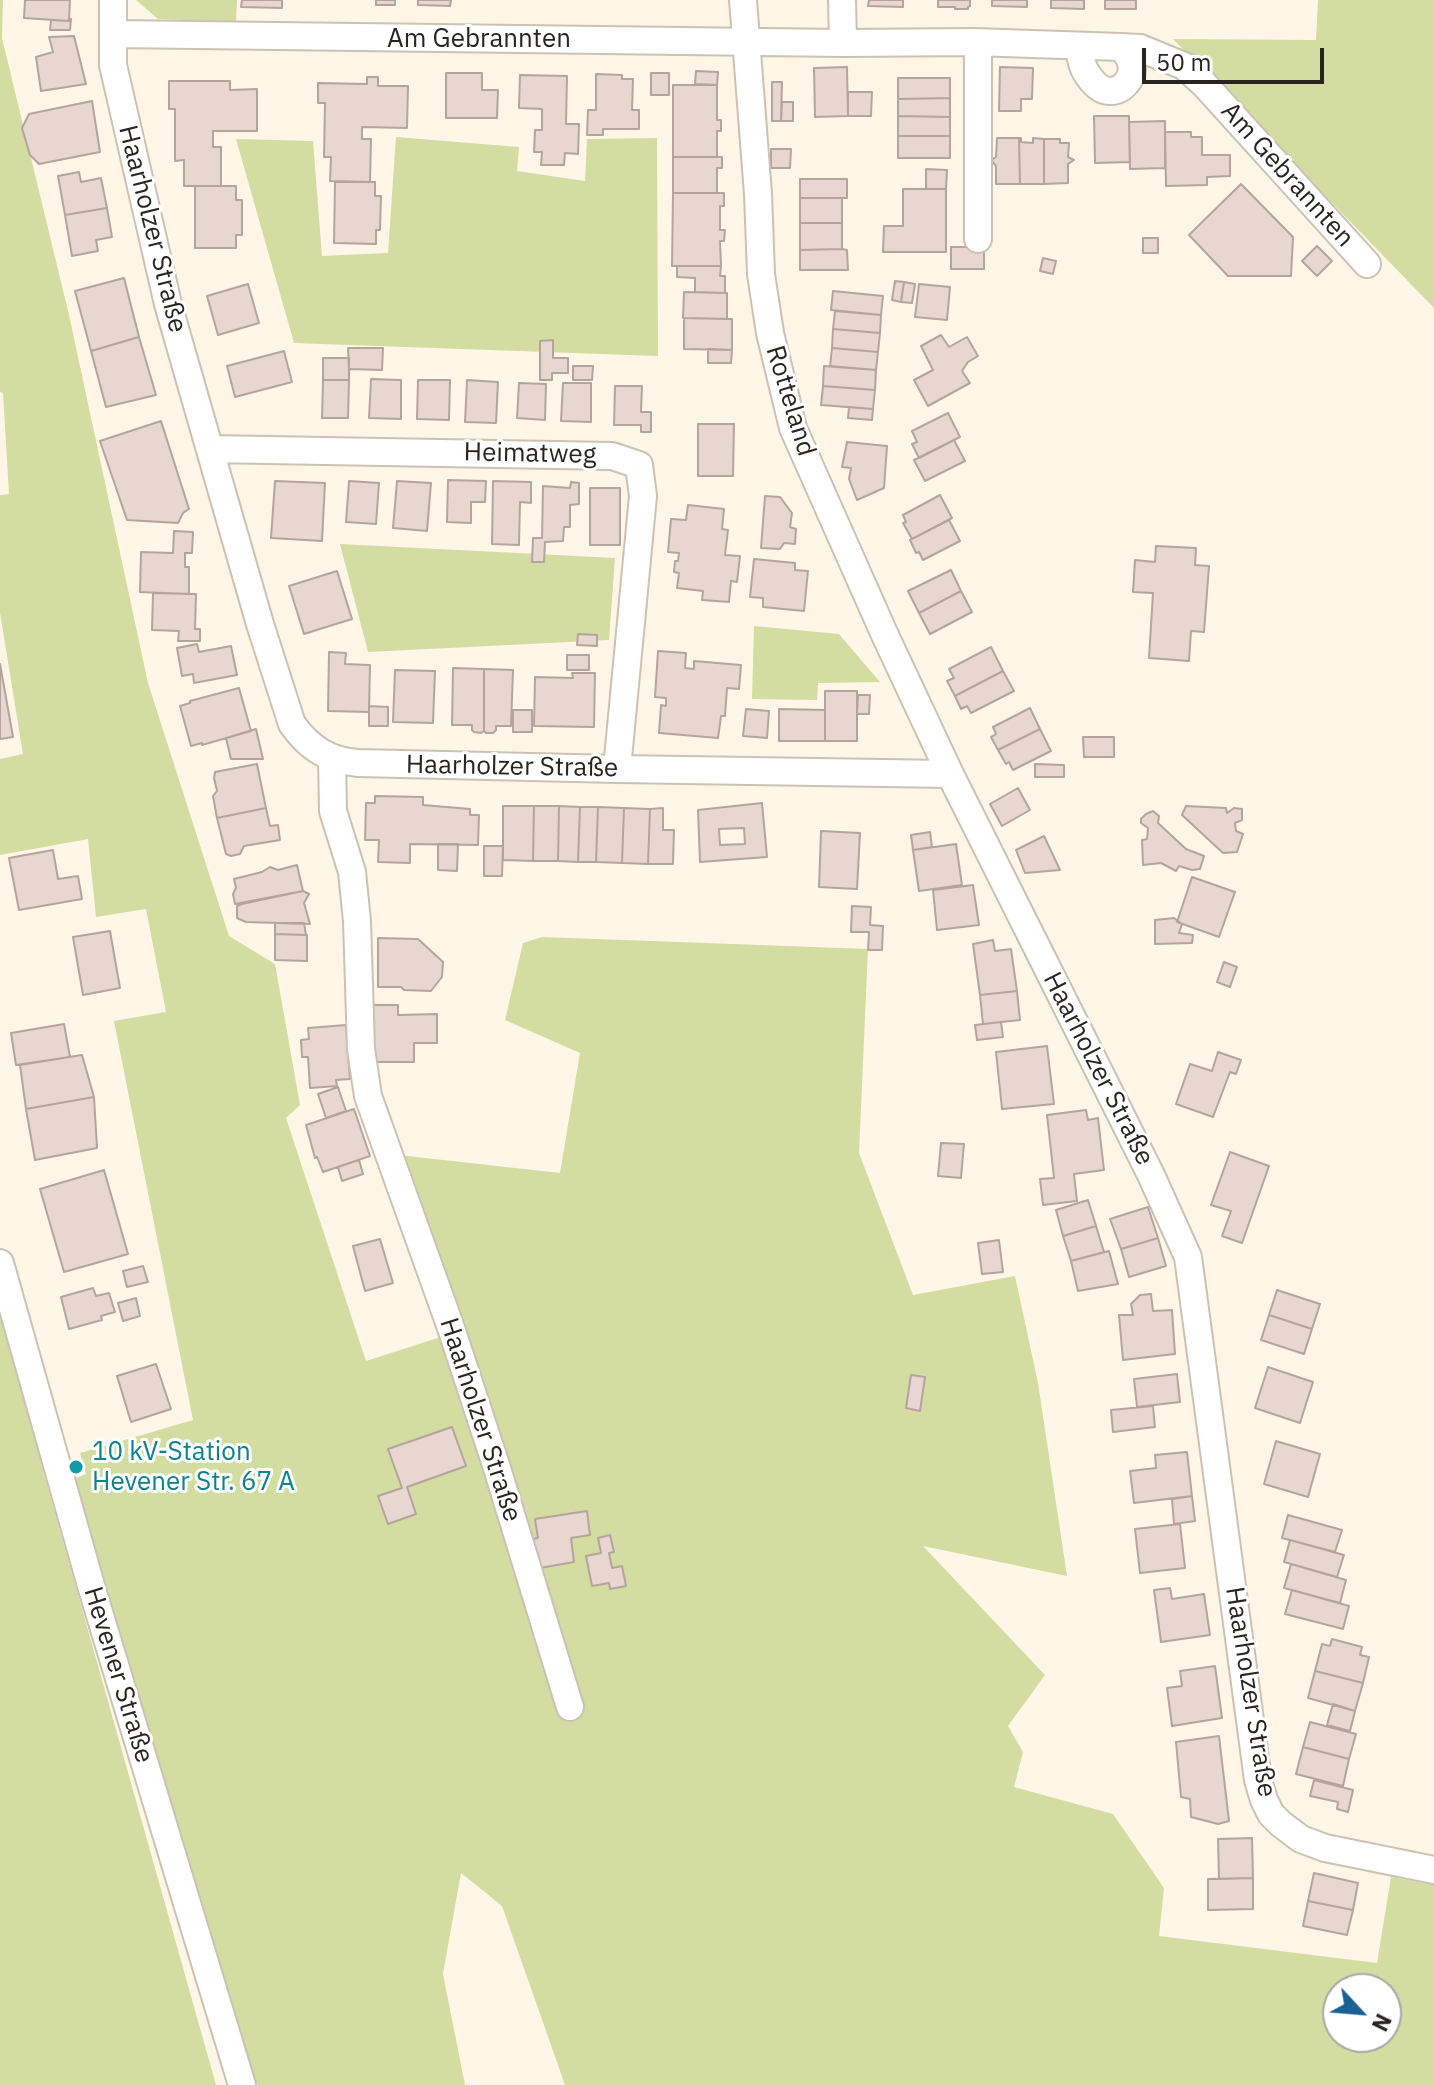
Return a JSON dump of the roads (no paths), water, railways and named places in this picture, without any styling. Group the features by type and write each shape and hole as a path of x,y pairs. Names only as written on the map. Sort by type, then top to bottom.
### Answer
{"street":[{"name":"Haarholzer Straße","path":"113,0 113,65 168,304 292,724 315,750 332,758 358,763 950,774 1151,1175 1188,1257 1258,1780 1264,1800 1271,1814 1301,1839 1325,1848 1434,1870"},
{"name":"Rotteland","path":"743,0 761,274 770,333 793,428 950,774"},
{"path":"842,0 843,43"},
{"name":"Am Gebrannten","path":"114,34 978,43 1140,48 1184,66 1204,84 1367,264"},
{"path":"978,43 978,239"},
{"path":"1082,46 1081,59 1092,81 1110,91 1129,81 1132,71 1131,60 1121,47"},
{"name":"Heimatweg","path":"210,449 612,456 639,465 643,496 617,769"},
{"name":"Haarholzer Straße","path":"332,758 333,811 352,872 357,921 361,1049 368,1096 473,1396 570,1707"},
{"name":"Hevener Straße","path":"0,1263 87,1575 242,2085"}],"place":[{"name":"10 kV-Station Hevener Str. 67 A","path":"76,1467"}]}
